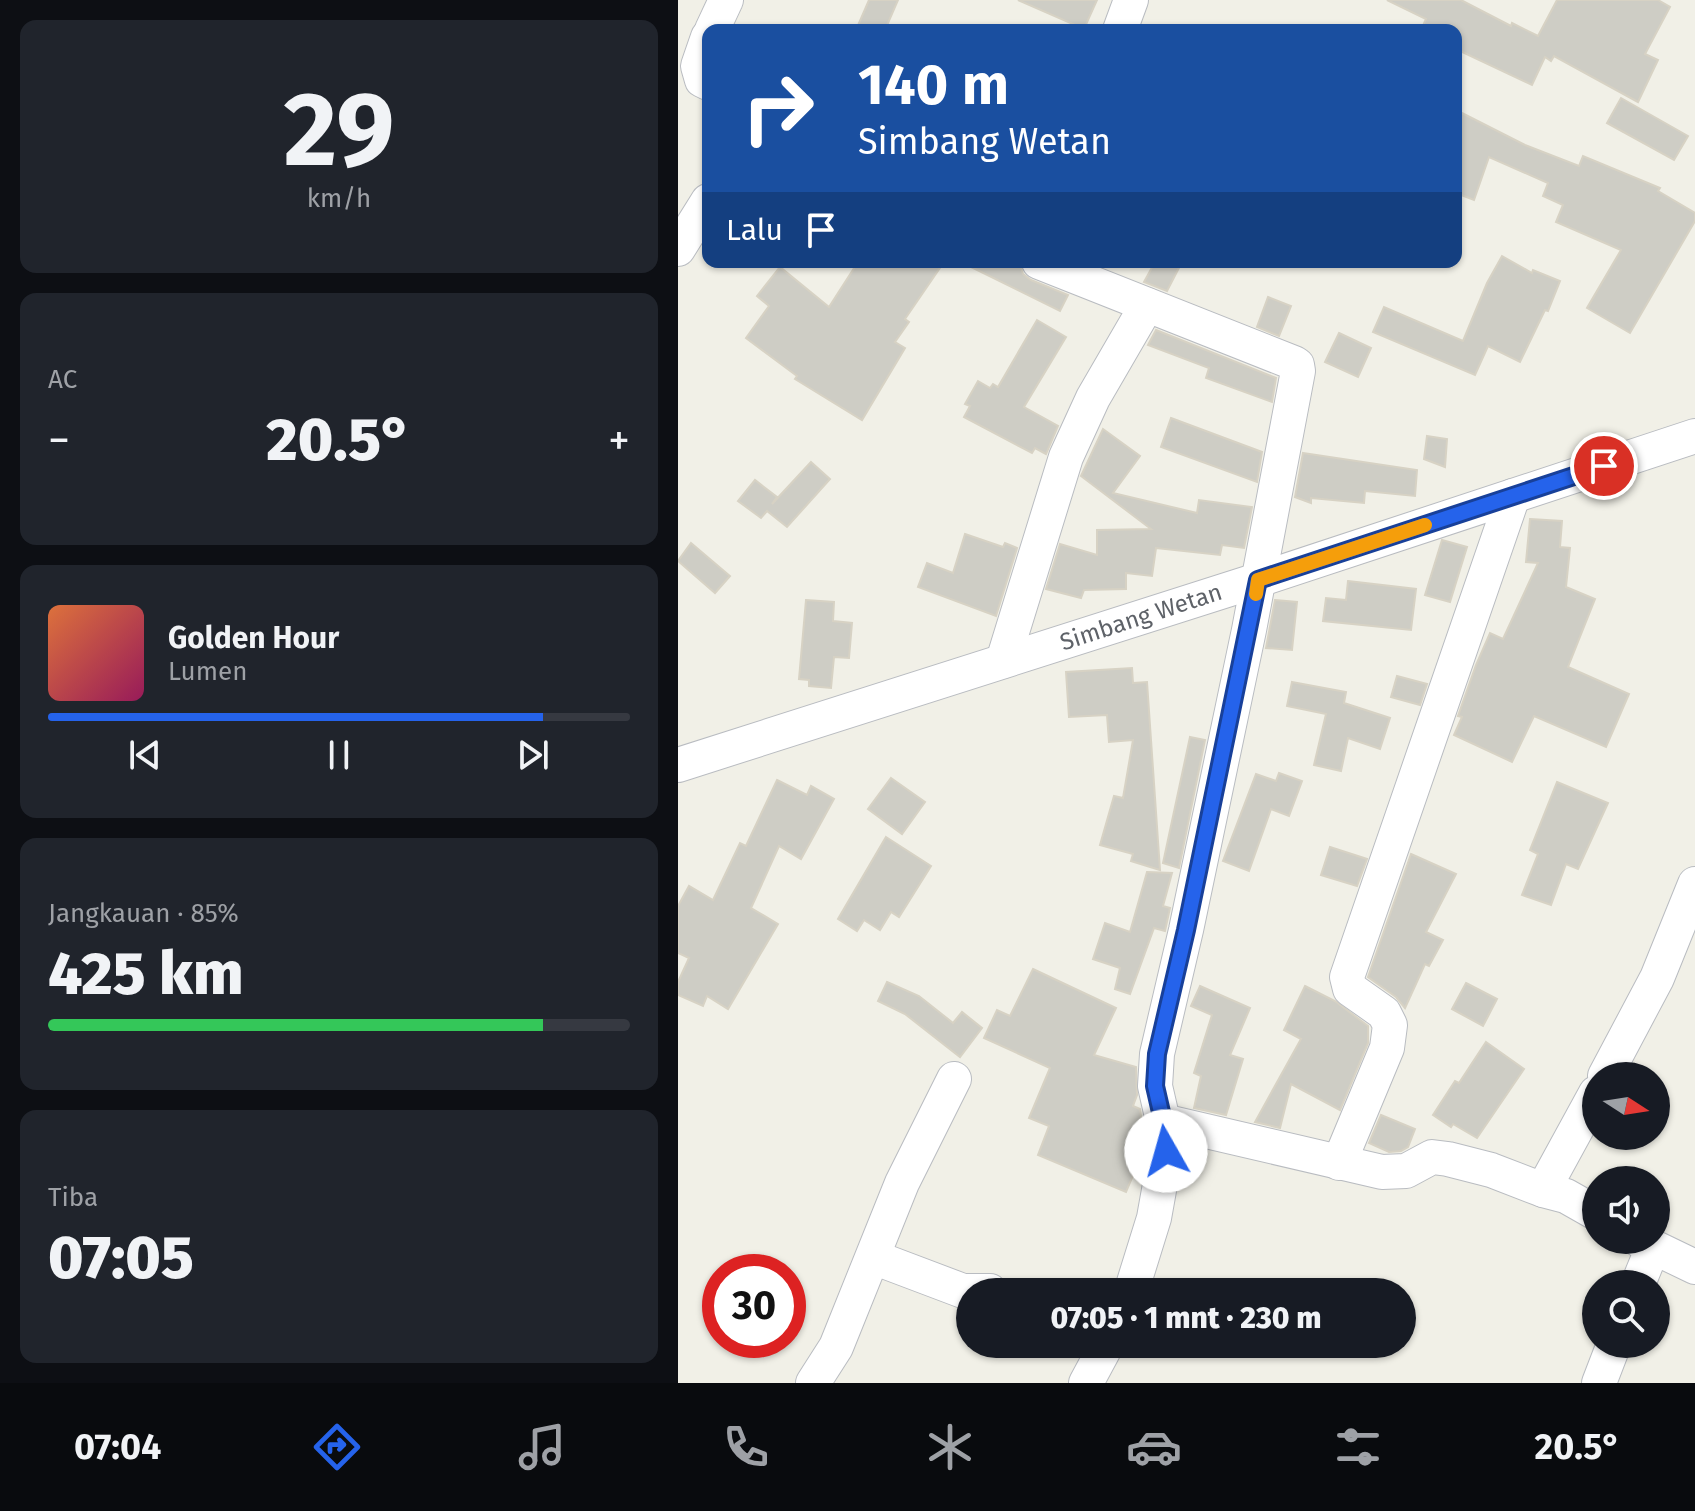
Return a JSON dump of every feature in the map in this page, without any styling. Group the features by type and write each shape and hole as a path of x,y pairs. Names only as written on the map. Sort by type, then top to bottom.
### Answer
{"street":[{"path":"715,24 726,0"},
{"path":"1122,24 1131,0"},
{"path":"702,54 698,66 702,80"},
{"path":"678,249 702,211"},
{"path":"1054,268 1297,365 1297,381 1258,580 1186,930 1157,1054 1155,1086 1166,1151 1154,1218 1135,1278"},
{"path":"1003,661 1062,466 1093,398 1147,305"},
{"name":"Simbang Wetan","path":"678,765 1258,580 1695,436"},
{"path":"1339,1163 1387,1048 1390,1025 1384,1013 1350,989 1347,977 1513,496"},
{"path":"1612,1062 1657,978 1695,884"},
{"path":"813,1383 836,1347 902,1183 954,1079"},
{"path":"1543,1190 1582,1119"},
{"path":"1163,1121 1382,1172 1397,1173 1432,1157 1448,1159 1491,1170 1566,1196 1582,1205"},
{"path":"1668,1254 1695,1267"},
{"path":"873,1257 956,1288"},
{"path":"1086,1383 1099,1358"},
{"path":"1599,1383 1609,1358"}],"building":[{"path":"869,0 898,0 888,24 859,24"},
{"path":"1018,0 1097,0 1086,24 1073,24"},
{"path":"1387,0 1461,0 1538,36 1557,0 1658,0 1670,7 1645,54 1658,60 1638,102 1554,56 1551,61 1545,57 1532,85 1462,52 1462,24 1424,24 1426,19"},
{"path":"1621,98 1688,136 1674,160 1607,123"},
{"path":"1462,113 1525,145 1579,166 1583,156 1660,188 1658,191 1695,213 1695,221 1630,333 1587,308 1621,250 1556,222 1563,205 1543,196 1548,183 1489,157 1474,200 1462,195"},
{"path":"1502,256 1532,273 1533,270 1560,281 1548,311 1545,310 1520,362 1488,346 1475,375 1373,332 1384,307 1463,341"},
{"path":"779,268 829,307 854,268 940,268 905,319 909,322 895,342 905,348 862,420 795,379 797,376 746,338 769,306 757,296"},
{"path":"973,268 1021,268 1031,280 1068,295 1060,311"},
{"path":"1152,268 1179,268 1167,291 1144,282"},
{"path":"1268,297 1291,306 1279,336 1257,327"},
{"path":"1037,320 1066,337 1024,407 1058,426 1046,454 1035,448 1032,453 964,417 970,406 965,404 978,381 990,388 993,384 998,387"},
{"path":"1156,330 1276,378 1272,402 1206,378 1209,368 1148,345"},
{"path":"1339,333 1371,348 1358,377 1325,362"},
{"path":"1171,418 1262,452 1257,482 1161,447"},
{"path":"1103,429 1140,456 1113,493 1197,513 1199,500 1252,507 1244,548 1222,545 1220,555 1156,548 1152,576 1126,573 1126,589 1084,590 1081,598 1046,589 1060,544 1097,555 1097,530 1151,529 1081,476"},
{"path":"1427,436 1447,439 1445,467 1424,459"},
{"path":"1303,453 1417,470 1415,496 1365,491 1364,503 1311,498 1311,503 1295,497"},
{"path":"811,462 830,479 787,527 767,511 761,518 738,501 755,480 777,497 772,504"},
{"path":"1530,519 1562,521 1560,547 1570,548 1566,587 1595,599 1568,667 1629,694 1606,747 1534,716 1512,762 1454,735 1476,665 1490,633 1503,639 1538,563 1526,562"},
{"path":"965,534 1003,547 1005,543 1017,548 996,616 918,587 927,563 953,573"},
{"path":"1442,540 1467,547 1450,602 1425,595"},
{"path":"691,543 730,576 715,593 678,561"},
{"path":"1348,581 1416,589 1411,630 1323,621 1326,598 1346,600"},
{"path":"806,600 834,602 833,621 852,623 849,658 834,657 831,688 809,686 809,680 799,679"},
{"path":"1275,600 1297,602 1292,650 1266,648"},
{"path":"1132,668 1133,683 1147,682 1160,870 1131,861 1133,854 1100,845 1114,796 1123,798 1133,740 1109,742 1107,715 1069,717 1066,672"},
{"path":"1397,676 1427,684 1420,705 1391,697"},
{"path":"1292,682 1346,692 1344,703 1390,718 1380,749 1348,738 1341,771 1314,765 1326,714 1287,706"},
{"path":"1190,737 1205,740 1179,868 1163,863"},
{"path":"1279,773 1302,781 1289,816 1271,809 1249,871 1223,861 1256,774 1276,781"},
{"path":"891,778 925,802 902,834 868,809"},
{"path":"777,780 807,795 811,786 834,799 801,859 779,846 751,908 778,924 728,1009 707,996 703,1006 678,995 678,982 689,958 678,953 678,906 689,886 713,900 740,843 746,846"},
{"path":"1557,782 1608,803 1578,869 1566,864 1551,905 1522,895 1538,854 1530,850"},
{"path":"886,837 931,866 899,917 891,912 880,930 864,920 857,931 838,919"},
{"path":"1330,847 1367,859 1357,886 1321,875"},
{"path":"1411,854 1456,874 1426,932 1443,940 1429,966 1425,964 1405,1008 1396,997 1368,977"},
{"path":"1147,872 1172,873 1163,906 1170,908 1165,931 1154,928 1130,994 1115,989 1120,968 1093,959 1105,923 1130,932"},
{"path":"1033,969 1116,1008 1094,1055 1136,1067 1137,1095 1133,1106 1140,1109 1145,1147 1126,1192 1038,1155 1049,1126 1029,1118 1050,1068 984,1038 997,1010 1010,1016"},
{"path":"887,982 919,996 953,1023 962,1012 982,1028 960,1057 905,1014 878,1001"},
{"path":"1466,983 1497,999 1483,1026 1452,1009"},
{"path":"1200,986 1250,1008 1230,1055 1243,1059 1226,1115 1194,1108 1201,1076 1194,1073 1212,1015 1191,1006"},
{"path":"1305,986 1335,1001 1368,1026 1368,1043 1340,1110 1291,1084 1280,1128 1255,1122 1301,1039 1284,1030"},
{"path":"1486,1042 1524,1069 1477,1138 1433,1115"},
{"path":"1381,1115 1415,1129 1408,1147 1389,1152 1369,1143"}],"slow traffic":[{"path":"1256,594 1258,580 1425,525"}],"route":[{"path":"1166,1151 1155,1086 1157,1054 1186,930 1258,580 1604,466"}]}
